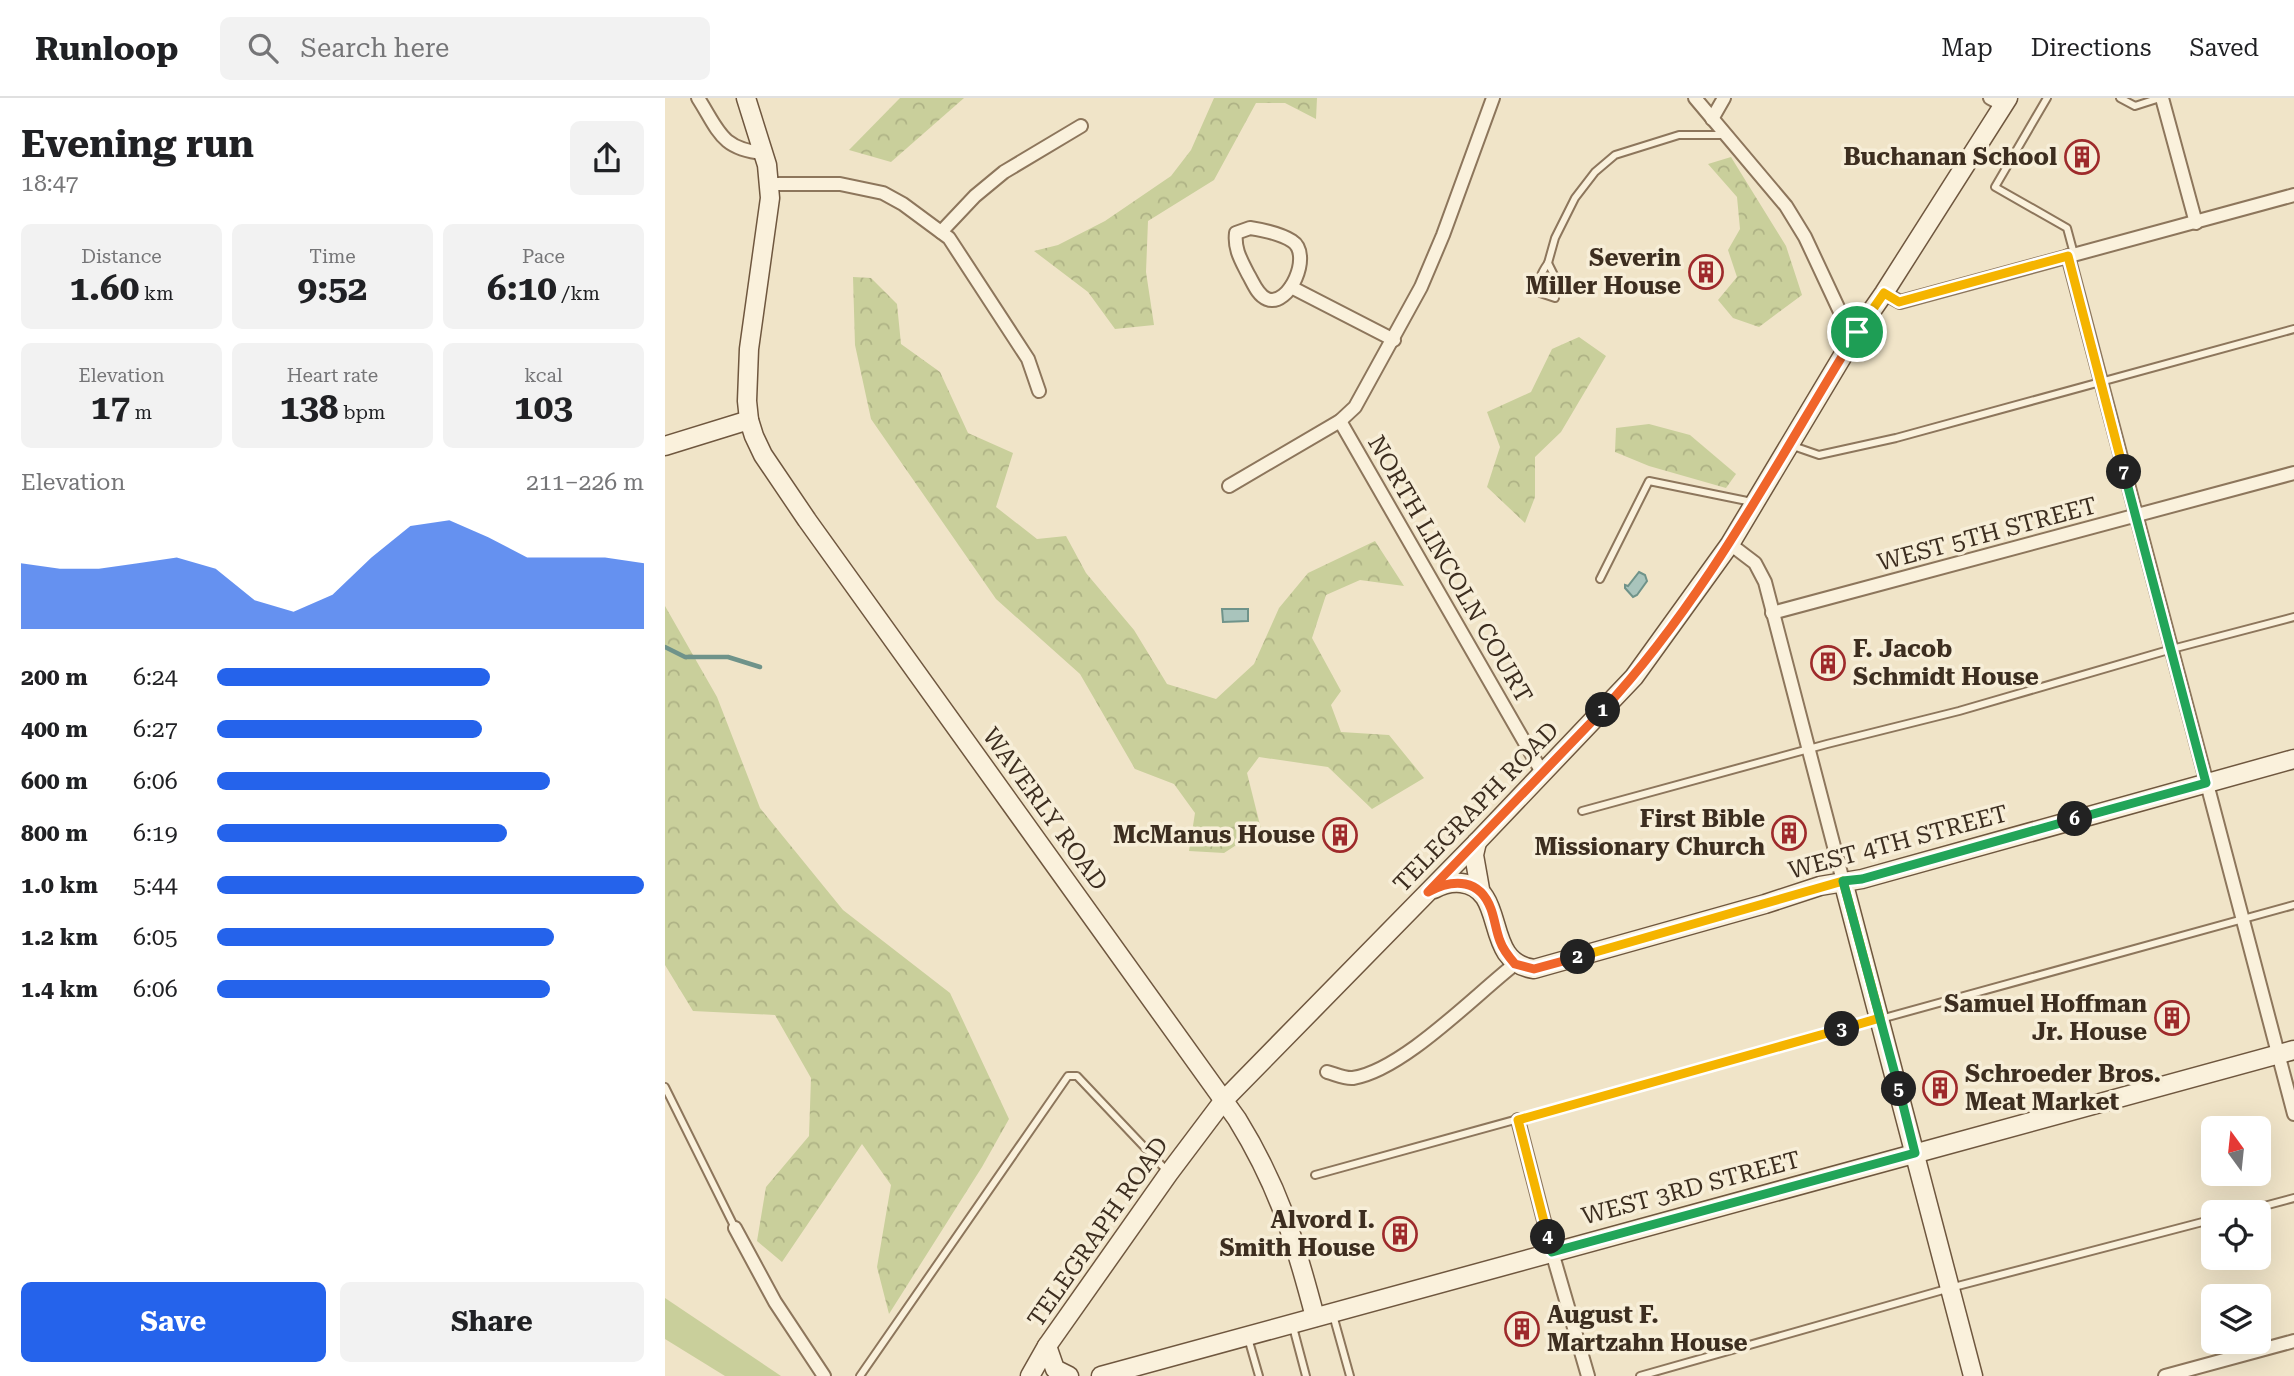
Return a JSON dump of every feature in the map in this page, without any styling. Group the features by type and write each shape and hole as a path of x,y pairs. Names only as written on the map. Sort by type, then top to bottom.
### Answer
{"street":[{"path":"698,98 727,143 744,151 763,153"},
{"name":"WAVERLY ROAD","path":"745,98 763,153 770,198 749,349 747,401 754,436 763,455 1224,1100 1256,1149 1280,1198 1324,1315"},
{"path":"1229,486 1340,421 1355,407 1421,287 1493,98"},
{"path":"1695,98 1786,206 1805,237 1842,316 1857,332"},
{"path":"1712,119 1724,98"},
{"path":"2161,98 2196,223"},
{"name":"TELEGRAPH ROAD","path":"1030,1376 1047,1346 1168,1173 1224,1100 1543,774 1634,677 1730,544 1788,444 1884,293 2000,100"},
{"path":"941,232 975,196 1004,172 1081,126"},
{"path":"769,184 840,184 883,193 903,204 949,238 1027,359 1039,391"},
{"path":"1884,293 1899,302 2294,195"},
{"path":"1250,228 1292,241 1301,254 1301,262 1291,287 1282,298 1275,300 1259,294 1237,253 1236,233 1250,228"},
{"path":"2071,255 2135,515 2242,919 2286,1052 2294,1114"},
{"path":"1291,287 1394,340"},
{"path":"665,446 750,420"},
{"name":"NORTH LINCOLN COURT","path":"1340,421 1543,774"},
{"name":"WEST 5TH STREET","path":"1772,613 2294,473"},
{"path":"1730,544 1755,563 1765,582 1973,1376"},
{"name":"WEST 4TH STREET","path":"1515,964 1534,969 1843,881 1862,879 2294,759"},
{"path":"1327,1072 1350,1079 1370,1073 1397,1058 1431,1035 1515,964 1499,940 1491,909 1480,889 1475,855 1477,842"},
{"path":"1428,892 1452,883 1464,883 1480,889"},
{"name":"WEST 3RD STREET","path":"1101,1376 2286,1052"},
{"path":"1518,1120 1588,1376"},
{"path":"735,1228 775,1302 824,1376"},
{"path":"2165,1376 2294,1341"},
{"path":"1047,1346 1055,1369 1069,1376"}],"lane":[{"path":"2047,98 1996,187 2067,228 2071,255"},
{"path":"2120,98 2136,106 2161,98"},
{"path":"1548,263 1554,275 1555,298 1540,293 1538,285 1555,237 1575,198 1595,172 1615,155 1679,135 1725,135"},
{"path":"1788,444 1819,455 2102,383 2294,329"},
{"path":"1600,579 1649,481 1754,503"},
{"path":"1583,811 1959,711 2172,649 2294,617"},
{"path":"1315,1175 2294,905"},
{"path":"860,1376 1068,1076 1076,1076 1168,1173"},
{"path":"665,1087 735,1228"},
{"path":"2271,1204 2294,1198"},
{"path":"1640,1376 1950,1288 2201,1222"},
{"path":"1324,1315 1350,1376"},
{"path":"1293,1324 1306,1376"},
{"path":"1248,1336 1259,1376"}],"green space":[{"path":"900,98 964,98 891,162 849,150"},
{"path":"1214,98 1317,98 1316,119 1285,103 1256,103 1214,180 1148,221 1146,272 1154,325 1115,329 1088,292 1034,251 1058,245 1105,221 1171,176 1191,150"},
{"path":"1731,157 1786,246 1802,295 1759,327 1733,318 1718,300 1737,277 1728,250 1740,229 1737,197 1708,164"},
{"path":"853,277 871,278 897,304 901,344 940,372 968,433 1013,453 996,507 1037,539 1066,536 1086,573 1134,630 1167,684 1216,699 1254,664 1279,608 1308,573 1375,541 1404,586 1360,580 1326,595 1312,638 1341,691 1331,705 1341,732 1389,735 1424,778 1372,809 1328,767 1259,757 1247,773 1261,829 1224,853 1189,851 1195,813 1174,784 1135,769 1080,674 996,599 871,419 855,345"},
{"path":"1579,337 1606,356 1561,432 1535,457 1535,497 1525,523 1487,487 1500,447 1487,412 1531,392 1552,349"},
{"path":"1649,424 1690,435 1736,474 1726,488 1649,466 1615,452 1616,428"},
{"path":"665,606 717,697 760,808 843,910 950,993 1009,1119 982,1167 889,1314 877,1267 891,1185 862,1144 782,1262 757,1241 766,1187 809,1136 811,1078 775,1015 693,1011 665,965"},
{"path":"665,1298 781,1376 725,1376 665,1339"}],"water":[{"path":"1639,572 1645,575 1647,581 1633,597 1625,585 1628,586"},
{"path":"1222,609 1248,609 1248,621 1223,622"}],"waterway":[{"path":"665,647 685,657 728,657 760,667"}],"place":[{"name":"Buchanan School","path":"2082,157"},
{"name":"Severin Miller House","path":"1706,272"},
{"name":"F. Jacob Schmidt House","path":"1828,663"},
{"name":"First Bible Missionary Church","path":"1789,833"},
{"name":"McManus House","path":"1340,835"},
{"name":"Samuel Hoffman Jr. House","path":"2172,1018"},
{"name":"Schroeder Bros. Meat Market","path":"1940,1088"},
{"name":"Alvord I. Smith House","path":"1400,1234"},
{"name":"August F. Martzahn House","path":"1522,1329"}],"route":[{"path":"1857,332 1730,544 1634,677 1428,892 1452,883 1464,883 1480,889 1491,909 1499,940 1506,953 1515,964 1534,969 1843,881 1880,1018 1518,1120 1552,1252 1915,1153 1880,1018 1861,950 1843,881 1862,879 2206,783 2068,256 1899,302 1884,293 1857,332"}]}
